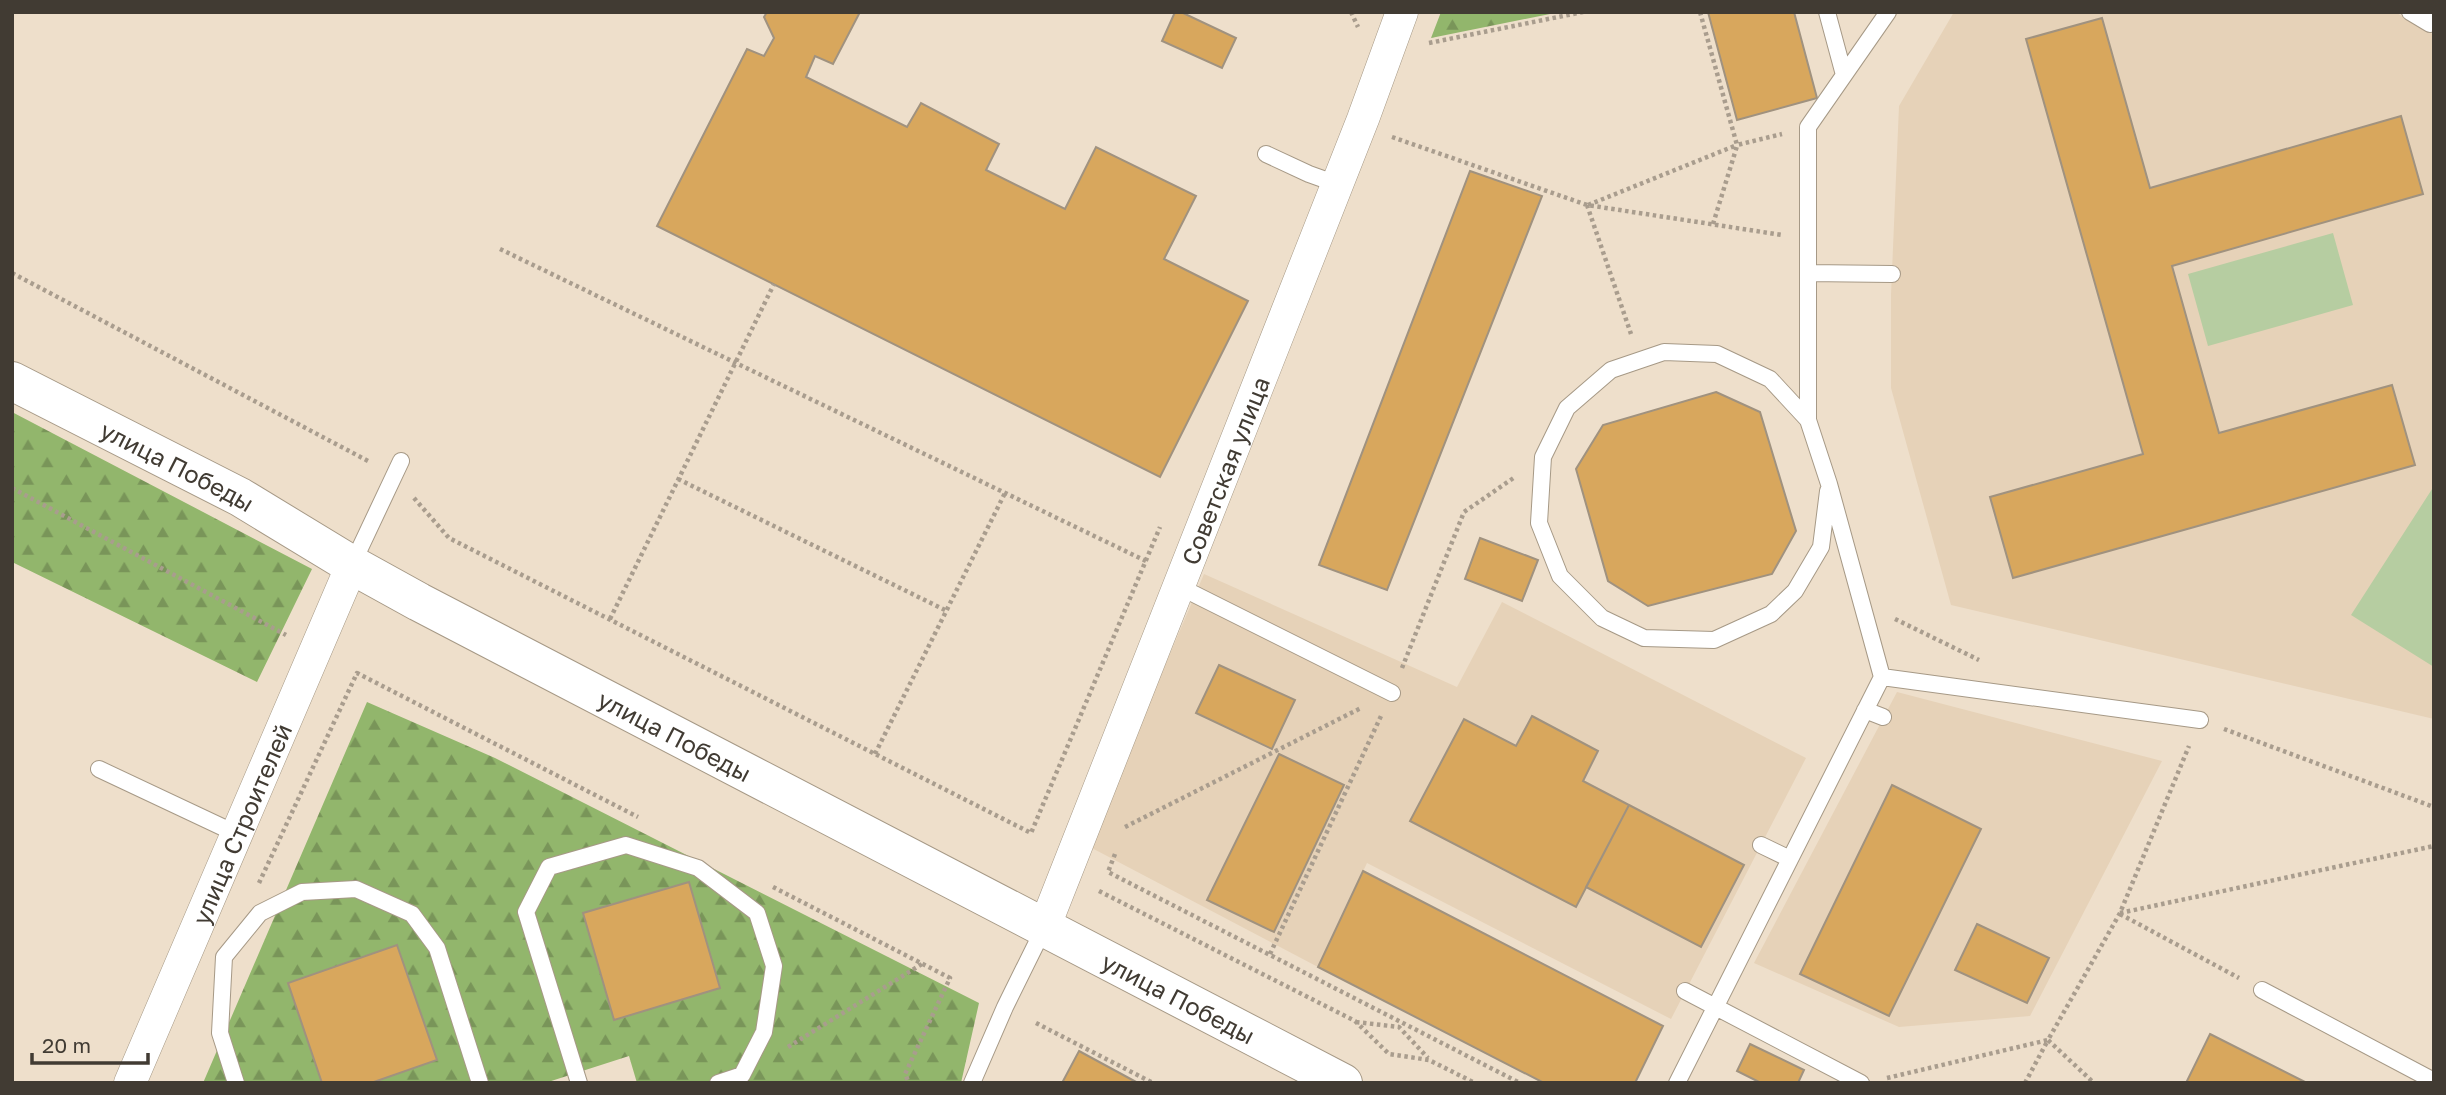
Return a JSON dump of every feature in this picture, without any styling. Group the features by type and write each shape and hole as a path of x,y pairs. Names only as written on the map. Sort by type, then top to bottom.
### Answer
{"street":[{"name":"Советская улица","path":"1044,928 1402,12"},
{"name":"улица Победы","path":"12,381 240,497 419,602 1343,1083"},
{"name":"улица Строителей","path":"130,1083 352,565"}],"lane":[{"path":"1827,12 1844,75"},
{"path":"1677,1083 1882,677 1829,484 1808,419 1808,127 1888,12"},
{"path":"2410,12 2430,24 2434,18"},
{"path":"1266,154 1337,184"},
{"path":"1808,273 1892,274"},
{"path":"1808,419 1770,379 1717,355 1664,352 1611,370 1567,408 1543,457 1539,523 1560,576 1602,618 1644,638 1714,640 1771,614 1795,591 1821,547 1829,484"},
{"path":"352,565 397,468"},
{"path":"1178,586 1392,693"},
{"path":"1882,677 2200,720"},
{"path":"1865,710 1883,717"},
{"path":"99,769 237,835"},
{"path":"579,1083 526,912 549,867 626,845 698,868 757,913 774,966 764,1032 743,1074 718,1083"},
{"path":"1760,845 1790,859"},
{"path":"236,1083 220,1033 224,957 260,913 302,892 356,889 412,914 437,948 480,1083"},
{"path":"972,1083 1044,928"},
{"path":"2262,990 2434,1081"},
{"path":"1685,991 1861,1083"}],"path":[{"path":"1426,43 1583,12"},
{"path":"1700,12 1737,145 1713,224"},
{"path":"1387,136 1587,205 1737,145 1808,127"},
{"path":"1587,205 1639,361"},
{"path":"500,250 1146,561"},
{"path":"12,273 397,468 449,538 1031,833"},
{"path":"610,619 774,284"},
{"path":"678,479 947,611"},
{"path":"12,488 293,639"},
{"path":"875,754 1005,493"},
{"path":"1887,615 1982,661"},
{"path":"1270,954 1392,693"},
{"path":"2025,1083 2120,913 2200,720 2434,807"},
{"path":"2120,913 2434,846"},
{"path":"1108,872 1520,1083"},
{"path":"1099,891 1355,1021 1389,1054 1430,1060 1475,1083"},
{"path":"2120,913 2262,990"},
{"path":"743,1074 922,964"},
{"path":"909,1083 905,1073 950,978"},
{"path":"1355,1021 1399,1027 1430,1060"},
{"path":"1036,1023 1153,1083"},
{"path":"1879,1080 2048,1040"},
{"path":"2048,1040 2094,1083"}],"shaded area":[{"path":"1954,12 2395,12 2434,35 2434,719 1951,605 1891,388 1891,295 1899,106"},
{"path":"1204,574 1457,687 1502,602 1806,758 1671,1019 1367,863 1318,967 1088,846"},
{"path":"1897,692 2162,761 2030,1016 1899,1027 1754,963"}],"green space":[{"path":"1441,12 1560,12 1431,38"},
{"path":"2333,233 2353,305 2208,346 2188,274"},
{"path":"12,412 312,569 257,682 12,562"},
{"path":"2434,486 2434,667 2351,615"},
{"path":"367,702 495,758 979,1003 961,1083 637,1083 629,1056 545,1083 203,1083"}],"building":[{"path":"767,12 860,12 833,64 815,56 806,77 907,127 921,103 999,144 986,170 1065,209 1096,147 1196,196 1164,259 1248,301 1160,477 657,226 747,49 764,56 774,38 764,17"},
{"path":"1175,12 1181,12 1236,38 1222,68 1162,41"},
{"path":"1708,12 1794,12 1817,98 1737,120"},
{"path":"2102,18 2150,188 2401,116 2423,194 2172,266 2219,433 2392,385 2415,465 2013,578 1990,497 2143,454 2026,39"},
{"path":"1470,171 1542,196 1387,590 1319,565"},
{"path":"1716,392 1760,412 1796,531 1772,574 1648,606 1608,581 1576,469 1603,425"},
{"path":"1480,538 1538,560 1522,601 1465,579"},
{"path":"1219,665 1295,700 1272,749 1196,713"},
{"path":"1532,716 1598,751 1583,781 1629,805 1576,907 1410,821 1464,719 1516,746"},
{"path":"1279,754 1344,785 1274,932 1207,900"},
{"path":"1892,785 1981,829 1889,1016 1800,974"},
{"path":"1629,805 1744,865 1701,947 1586,887"},
{"path":"1363,871 1663,1026 1635,1083 1544,1083 1318,967"},
{"path":"689,882 720,988 614,1020 583,913"},
{"path":"1977,924 2049,958 2027,1003 1955,970"},
{"path":"397,945 437,1060 371,1083 322,1083 288,983"},
{"path":"2210,1034 2307,1083 2186,1083"},
{"path":"1750,1044 1804,1070 1798,1083 1761,1083 1737,1071"},
{"path":"1079,1051 1138,1083 1062,1083"}]}
